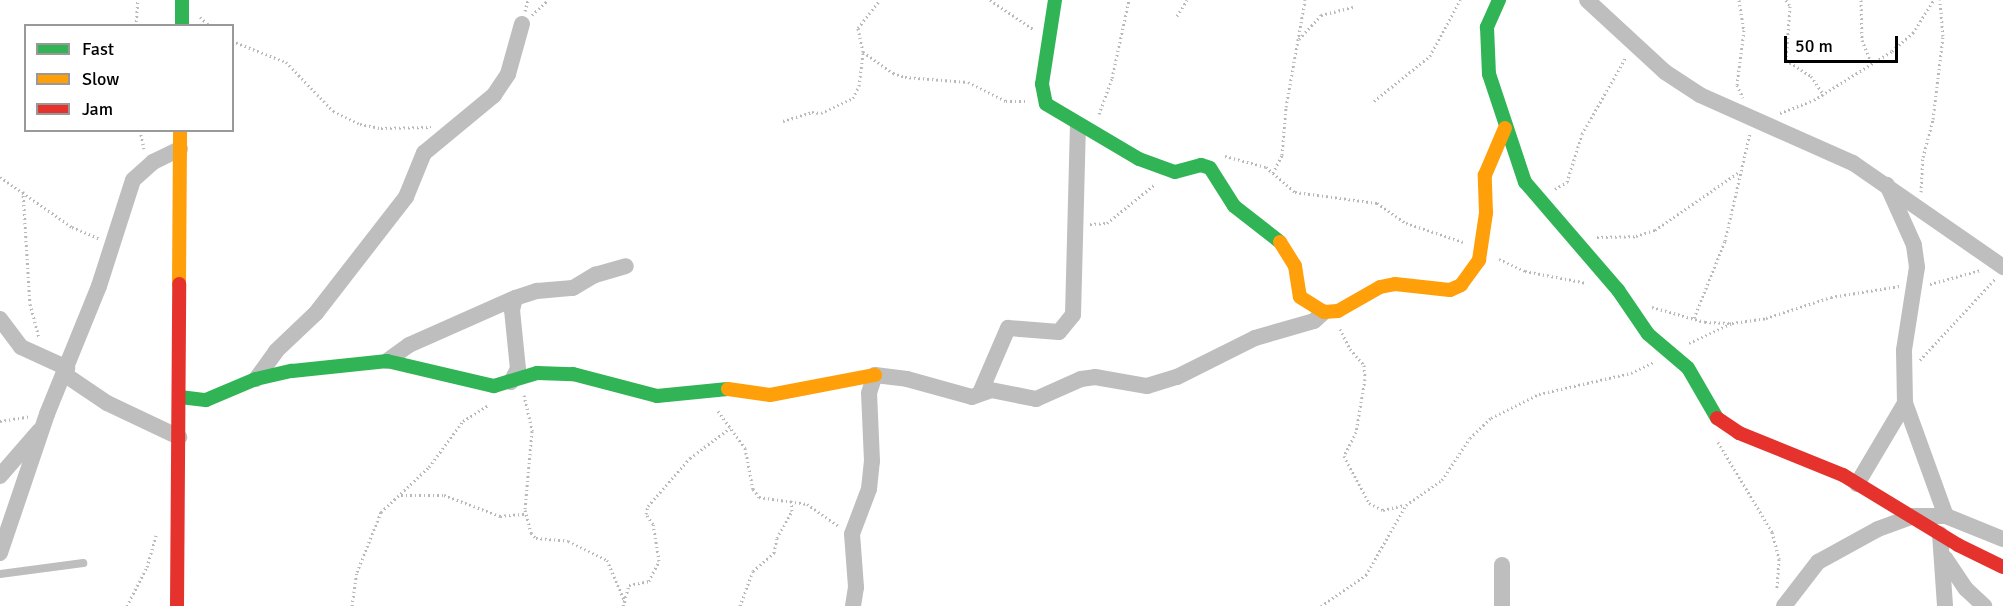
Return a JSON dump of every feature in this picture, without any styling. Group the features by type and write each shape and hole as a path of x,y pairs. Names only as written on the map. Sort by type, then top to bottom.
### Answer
{"street":[{"path":"182,0 182,24"},
{"path":"1055,0 1047,38 1044,99 1081,127 1139,159 1175,172 1201,165 1210,168 1234,206 1286,247 1295,266 1299,297 1324,312 1338,311 1380,287 1395,284 1450,290 1461,285 1473,270 1481,250 1485,175 1505,128"},
{"path":"1499,0 1487,27 1489,74 1505,128 1534,195 1578,242 1632,307 1648,334 1671,351 1688,368 1712,415 1739,433 1826,467 1914,516 1940,534 2003,567"},
{"path":"1587,0 1665,72 1700,96 1854,163 1885,182 2001,271"},
{"path":"256,379 276,351 316,313 406,197 424,153 482,108 508,74 522,24"},
{"path":"980,393 1008,328 1059,332 1073,315 1072,241 1076,224 1081,127"},
{"path":"177,606 180,132"},
{"path":"0,553 46,420 113,244 133,180 153,162 180,149"},
{"path":"1885,182 1914,245 1915,284 1904,350 1905,403 1946,516"},
{"path":"387,361 409,345 515,298 537,291 573,288 595,275 626,266"},
{"path":"515,298 512,310 518,369 515,381"},
{"path":"180,397 216,398 256,379 300,369 387,361 494,386 550,371 607,383 642,395 698,395 727,389 770,395 797,392 875,375 907,379 962,396 991,390 1036,399 1081,379 1095,377 1155,385 1256,338 1314,321 1324,312"},
{"path":"0,319 9,336 21,346 66,371 107,403 179,437"},
{"path":"853,606 856,586 852,539 868,489 872,461 869,393 875,375"},
{"path":"1857,484 1905,403"},
{"path":"0,476 46,420"},
{"path":"1780,601 1818,562 1878,529 1914,516 1946,516 2003,539"},
{"path":"1940,534 1944,556 1945,606"},
{"path":"1944,556 1966,589 1984,606"},
{"path":"1502,565 1502,606"}],"lane":[{"path":"0,574 83,563"}],"path":[{"path":"136,24 138,0"},
{"path":"522,24 548,0"},
{"path":"872,0 874,7"},
{"path":"783,121 812,112 821,113 853,98 860,86 863,52 858,28 880,0"},
{"path":"990,0 1047,38"},
{"path":"1081,127 1098,118 1104,103 1129,0"},
{"path":"1177,16 1187,0"},
{"path":"1273,173 1282,154 1305,0"},
{"path":"1374,101 1430,56 1460,0"},
{"path":"1694,318 1725,241 1740,171 1749,144 1749,118 1737,85 1744,39 1739,0"},
{"path":"1786,0 1790,6 1786,60 1811,76 1824,95"},
{"path":"1861,0 1862,40 1871,63"},
{"path":"1768,126 1780,113 1824,95 1913,33 1934,0"},
{"path":"1921,209 1923,157 1933,119 1943,36 1940,0"},
{"path":"1298,40 1321,15 1353,7"},
{"path":"234,41 286,62 333,111 360,124 381,128 426,125 450,132"},
{"path":"1534,195 1567,182 1582,134 1605,100 1634,42"},
{"path":"863,52 893,73 905,77 968,82 1015,103 1044,99"},
{"path":"1216,156 1252,162 1273,173 1294,192 1377,203 1406,223 1432,234 1455,237 1525,272 1590,284"},
{"path":"1578,242 1655,230 1740,171"},
{"path":"1076,224 1107,223 1175,172"},
{"path":"0,177 72,227 113,244"},
{"path":"23,191 30,304 49,361"},
{"path":"1648,305 1694,318 1732,323 1767,318 1831,297 1915,284 1983,270"},
{"path":"1905,381 1934,342 2001,271"},
{"path":"1324,312 1338,326 1350,349 1364,365 1356,432 1344,456 1369,503 1383,510 1406,505 1433,489 1470,438 1514,403 1579,384 1631,373 1671,351 1732,323"},
{"path":"515,381 531,431 525,514 536,538 568,541 607,560 624,604"},
{"path":"698,395 722,415 747,453 753,489 759,497 791,500 818,510 852,539"},
{"path":"352,606 357,572 381,512 429,467 463,421 497,399"},
{"path":"1712,415 1722,452 1759,505 1773,532 1779,559 1780,601"},
{"path":"0,421 46,420"},
{"path":"624,604 629,585 649,581 659,561 653,524 646,514 648,506 690,458 730,428"},
{"path":"400,494 444,495 500,516 525,514"},
{"path":"740,606 753,571 774,553 777,538 792,511 791,500"},
{"path":"1321,606 1366,574 1406,505"},
{"path":"127,606 147,567 158,529"}],"traffic: fast":[{"path":"182,0 182,24"},
{"path":"1055,0 1042,84 1046,104 1139,159 1175,172 1201,165 1210,168 1234,206 1280,242"},
{"path":"1499,0 1487,27 1489,74 1525,182 1618,290 1648,334 1688,368 1717,418"},
{"path":"180,397 206,400 256,379 292,371 387,361 494,386 537,373 573,374 657,396 728,389"}],"traffic: slow":[{"path":"1280,242 1295,266 1300,297 1324,312 1338,311 1380,287 1395,284 1450,290 1461,285 1479,260 1486,213 1485,175 1505,128"},
{"path":"179,284 180,132"},
{"path":"728,389 770,395 875,375"}],"traffic: jam":[{"path":"177,606 179,284"},
{"path":"1717,418 1739,433 1843,475 1958,545 2003,567"}]}
